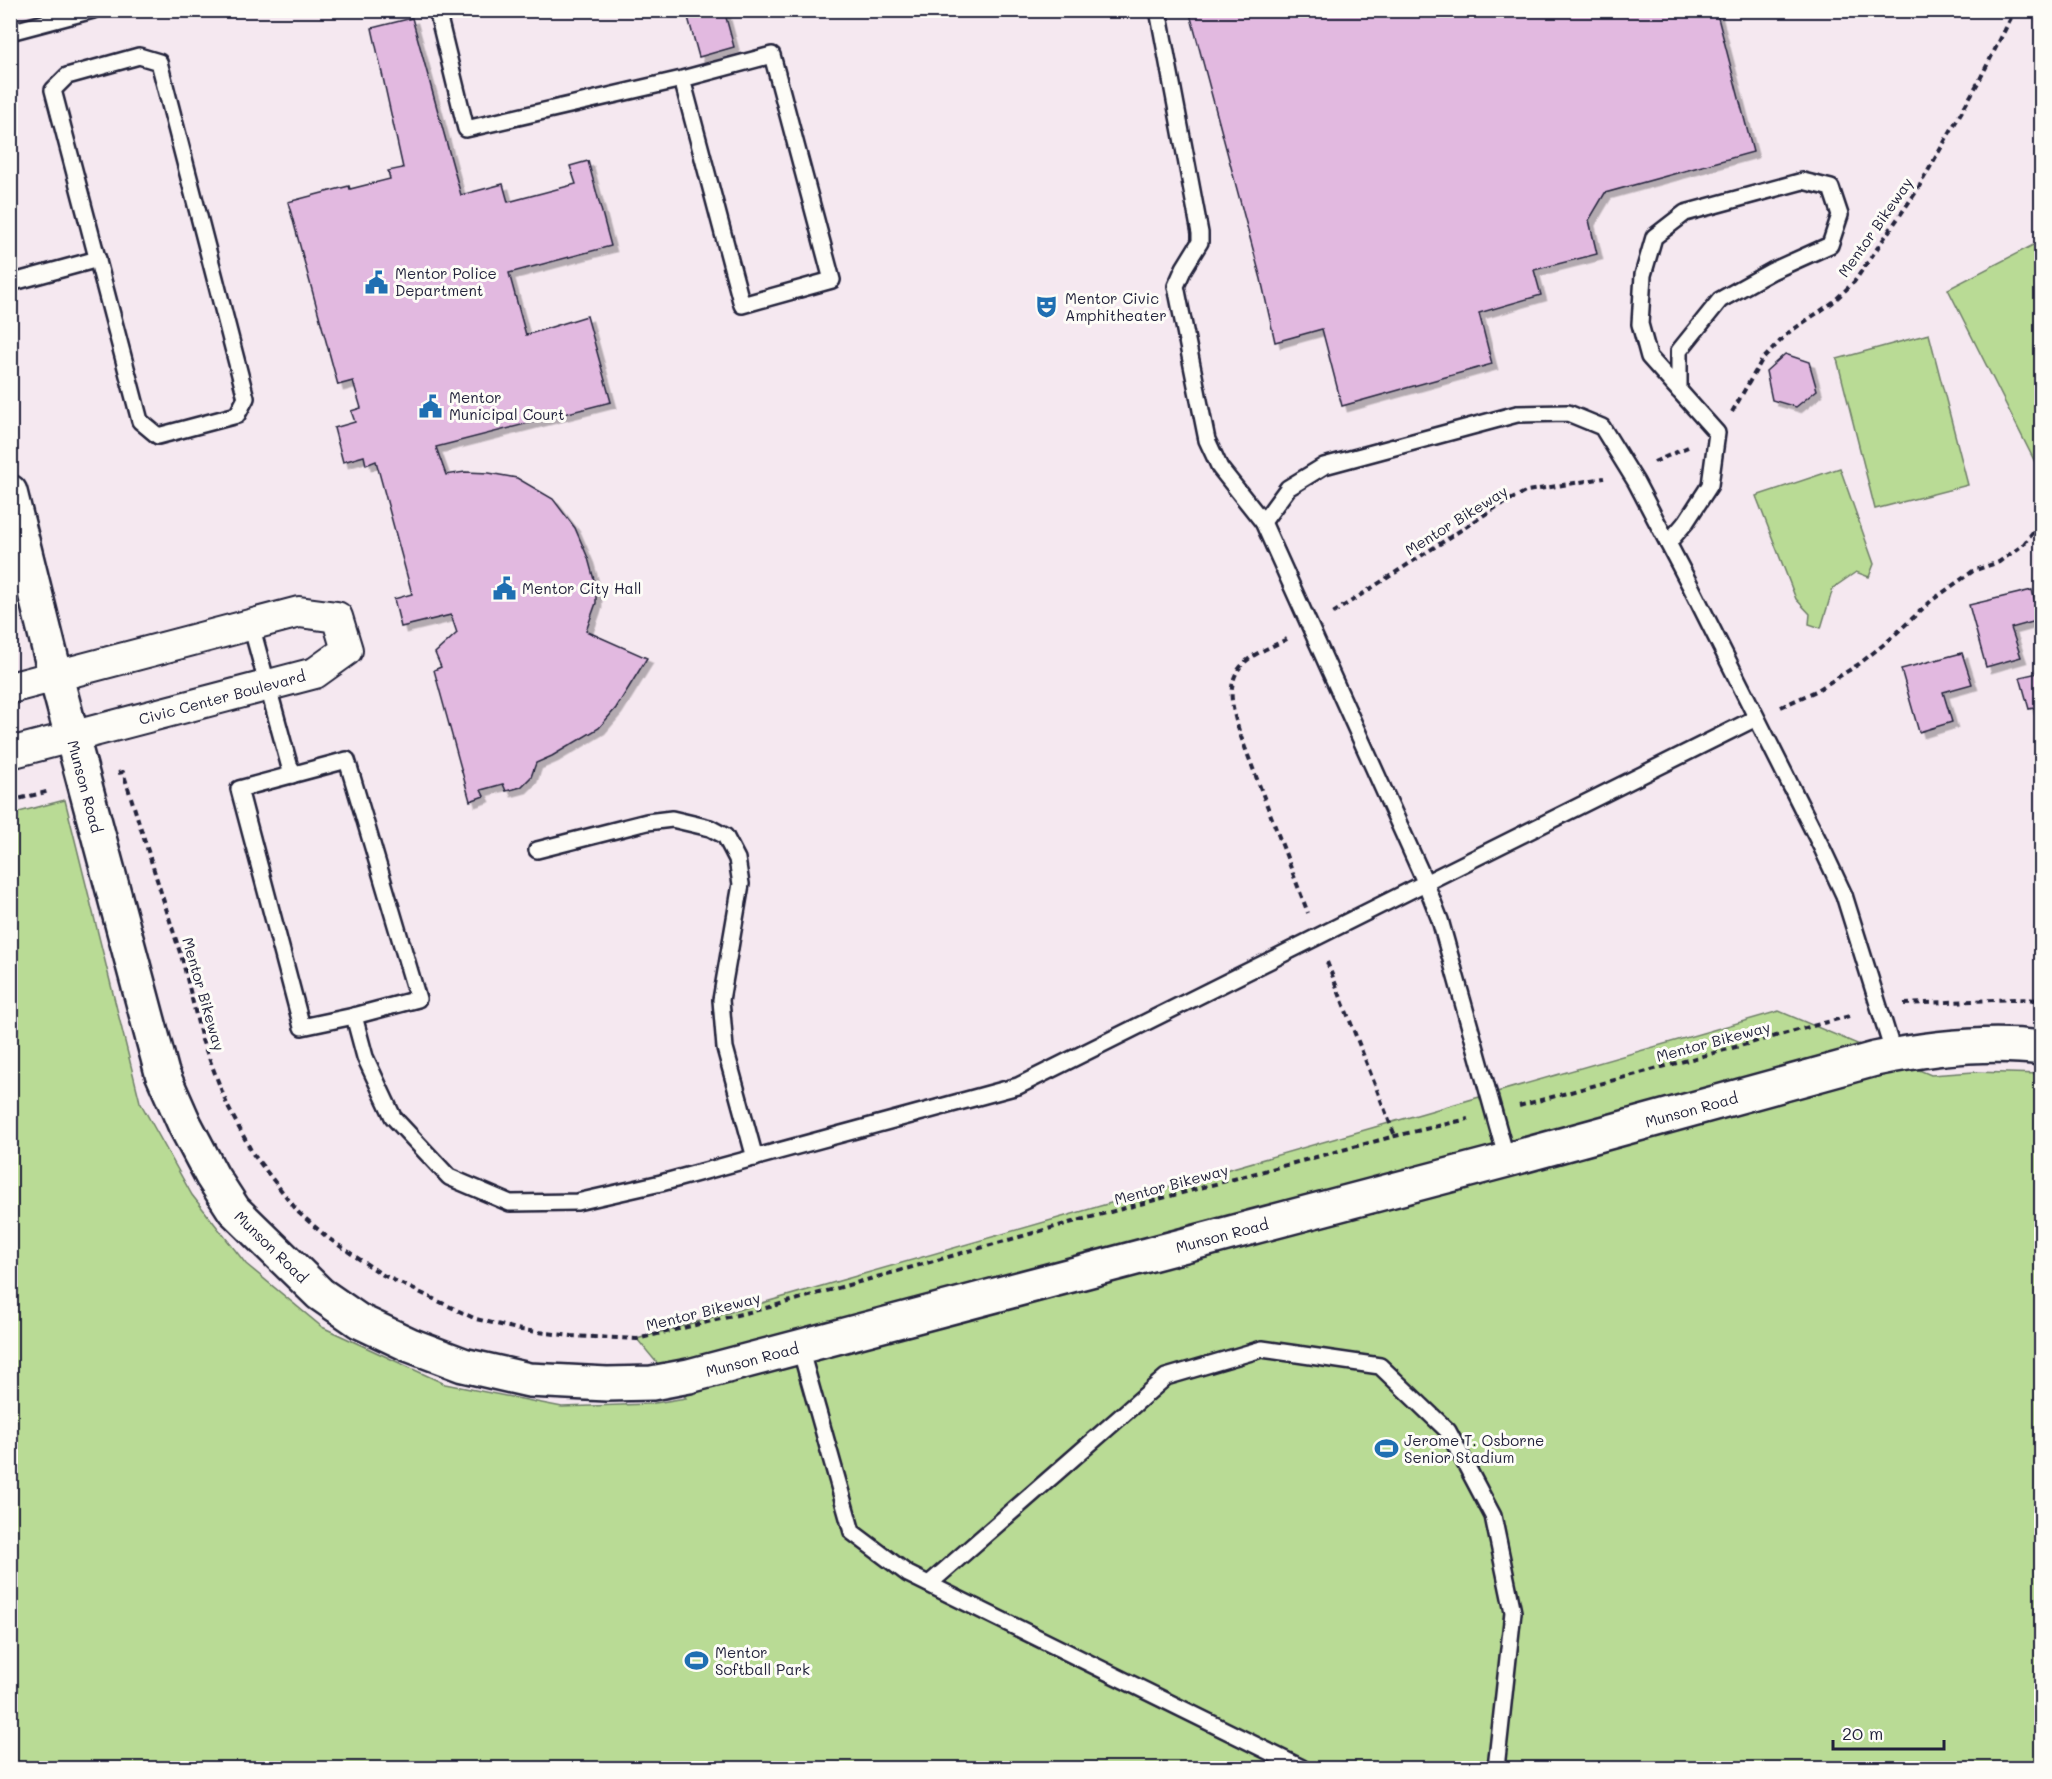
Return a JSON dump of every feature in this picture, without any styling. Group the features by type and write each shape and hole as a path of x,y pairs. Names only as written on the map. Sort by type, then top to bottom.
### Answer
{"street":[{"name":"Munson Road","path":"10,492 56,677 162,1073 212,1176 234,1210 320,1294 359,1321 410,1345 463,1365 529,1380 652,1383 800,1348 1894,1055 1993,1045 2042,1048"},
{"name":"Civic Center Boulevard","path":"10,688 299,612 337,617 347,650 315,673 10,753"}],"lane":[{"path":"10,32 93,10"},
{"path":"437,10 466,129 682,79 772,55 832,280 742,304 682,79"},
{"path":"1158,10 1200,233 1200,243 1176,286 1207,440 1220,468 1263,522 1426,884 1440,920 1507,1160"},
{"path":"139,56 159,62 246,398 237,415 158,436 140,421 98,259 53,90 67,76 139,56"},
{"path":"1668,543 1686,522 1710,485 1718,433 1679,391 1649,357 1640,324 1643,275 1654,237 1685,213 1803,181 1831,188 1840,215 1830,245 1772,271 1720,300 1679,351 1679,391"},
{"path":"10,283 98,259"},
{"path":"1263,522 1288,488 1324,466 1517,414 1568,413 1602,427 1668,543 1844,895 1894,1055"},
{"path":"251,625 292,775"},
{"path":"354,1016 365,1057 393,1117 449,1177 510,1203 577,1202 661,1183 1018,1086 1756,718"},
{"path":"347,760 418,999 302,1027 239,789 292,775 347,760"},
{"path":"537,850 647,822 672,819 710,828 724,836 737,859 741,884 721,1000 725,1048 755,1158"},
{"path":"800,1348 852,1532 908,1574 1302,1768"},
{"path":"929,1584 1166,1377 1262,1349 1380,1366 1448,1431 1493,1516 1513,1612 1496,1768"}],"path":[{"name":"Mentor Bikeway","path":"1395,1136 1232,711 1231,689 1238,670 1247,660 1311,628 1495,508 1527,492 1630,473 1718,433 1738,404 1762,360 1788,333 1832,303 1854,282 1916,192 1979,81 2015,10"},
{"path":"1756,718 1816,691 1859,664 1888,641 1930,601 1973,571 1999,562 2023,545 2042,520"},
{"name":"Mentor Bikeway","path":"113,774 123,772 183,962 202,1040 228,1107 253,1154 300,1213 328,1238 383,1275 476,1318 521,1330 572,1336 637,1339 770,1307 1069,1223 1395,1136 1494,1113 1878,1008 1935,1002 2042,1000"},
{"path":"10,801 51,791"}],"green space":[{"path":"2041,241 2042,466 2038,468 1948,289"},
{"path":"1929,334 1968,485 1875,509 1837,359"},
{"path":"1840,468 1874,564 1869,577 1856,572 1833,588 1821,628 1809,624 1810,614 1796,599 1756,496"},
{"name":"Jerome T. Osborne Senior Stadium","path":"65,800 140,1102 192,1195 246,1264 322,1327 445,1384 562,1407 649,1404 686,1398 637,1339 1779,1011 1931,1075 1974,1072 2041,1074 2041,1768 11,1768 11,814"}],"building":[{"path":"686,10 724,10 734,47 699,57"},
{"path":"1189,10 1716,10 1753,152 1605,193 1589,220 1597,254 1534,270 1541,295 1479,313 1492,364 1342,406 1322,329 1275,342 1261,279"},
{"path":"412,18 461,195 503,184 508,202 576,184 570,166 588,161 611,246 509,273 526,335 587,316 611,402 436,447 446,475 465,472 489,473 517,478 553,499 575,528 588,558 596,587 596,603 586,631 647,658 616,708 599,728 536,763 531,777 521,787 506,791 503,784 481,790 484,796 470,801 434,670 441,667 435,653 457,633 451,615 401,627 394,599 412,594 376,461 366,465 364,456 343,462 334,428 355,422 351,411 361,408 353,381 338,385 288,202 349,186 350,189 390,179 388,171 403,168 372,28"},
{"path":"1785,354 1809,362 1817,390 1796,407 1772,400 1766,371"},
{"path":"2032,590 2040,620 2011,628 2021,657 1986,667 1969,605"},
{"path":"1962,653 1972,684 1943,692 1952,722 1919,732 1901,669"},
{"path":"2042,672 2042,706 2029,709 2020,677"}],"place":[{"name":"Mentor Police Department","path":"377,282"},
{"name":"Mentor Civic Amphitheater","path":"1047,307"},
{"name":"Mentor Municipal Court","path":"431,406"},
{"name":"Mentor City Hall","path":"504,588"},
{"name":"Jerome T. Osborne Senior Stadium","path":"1386,1449"},
{"name":"Mentor Softball Park","path":"697,1661"}]}
